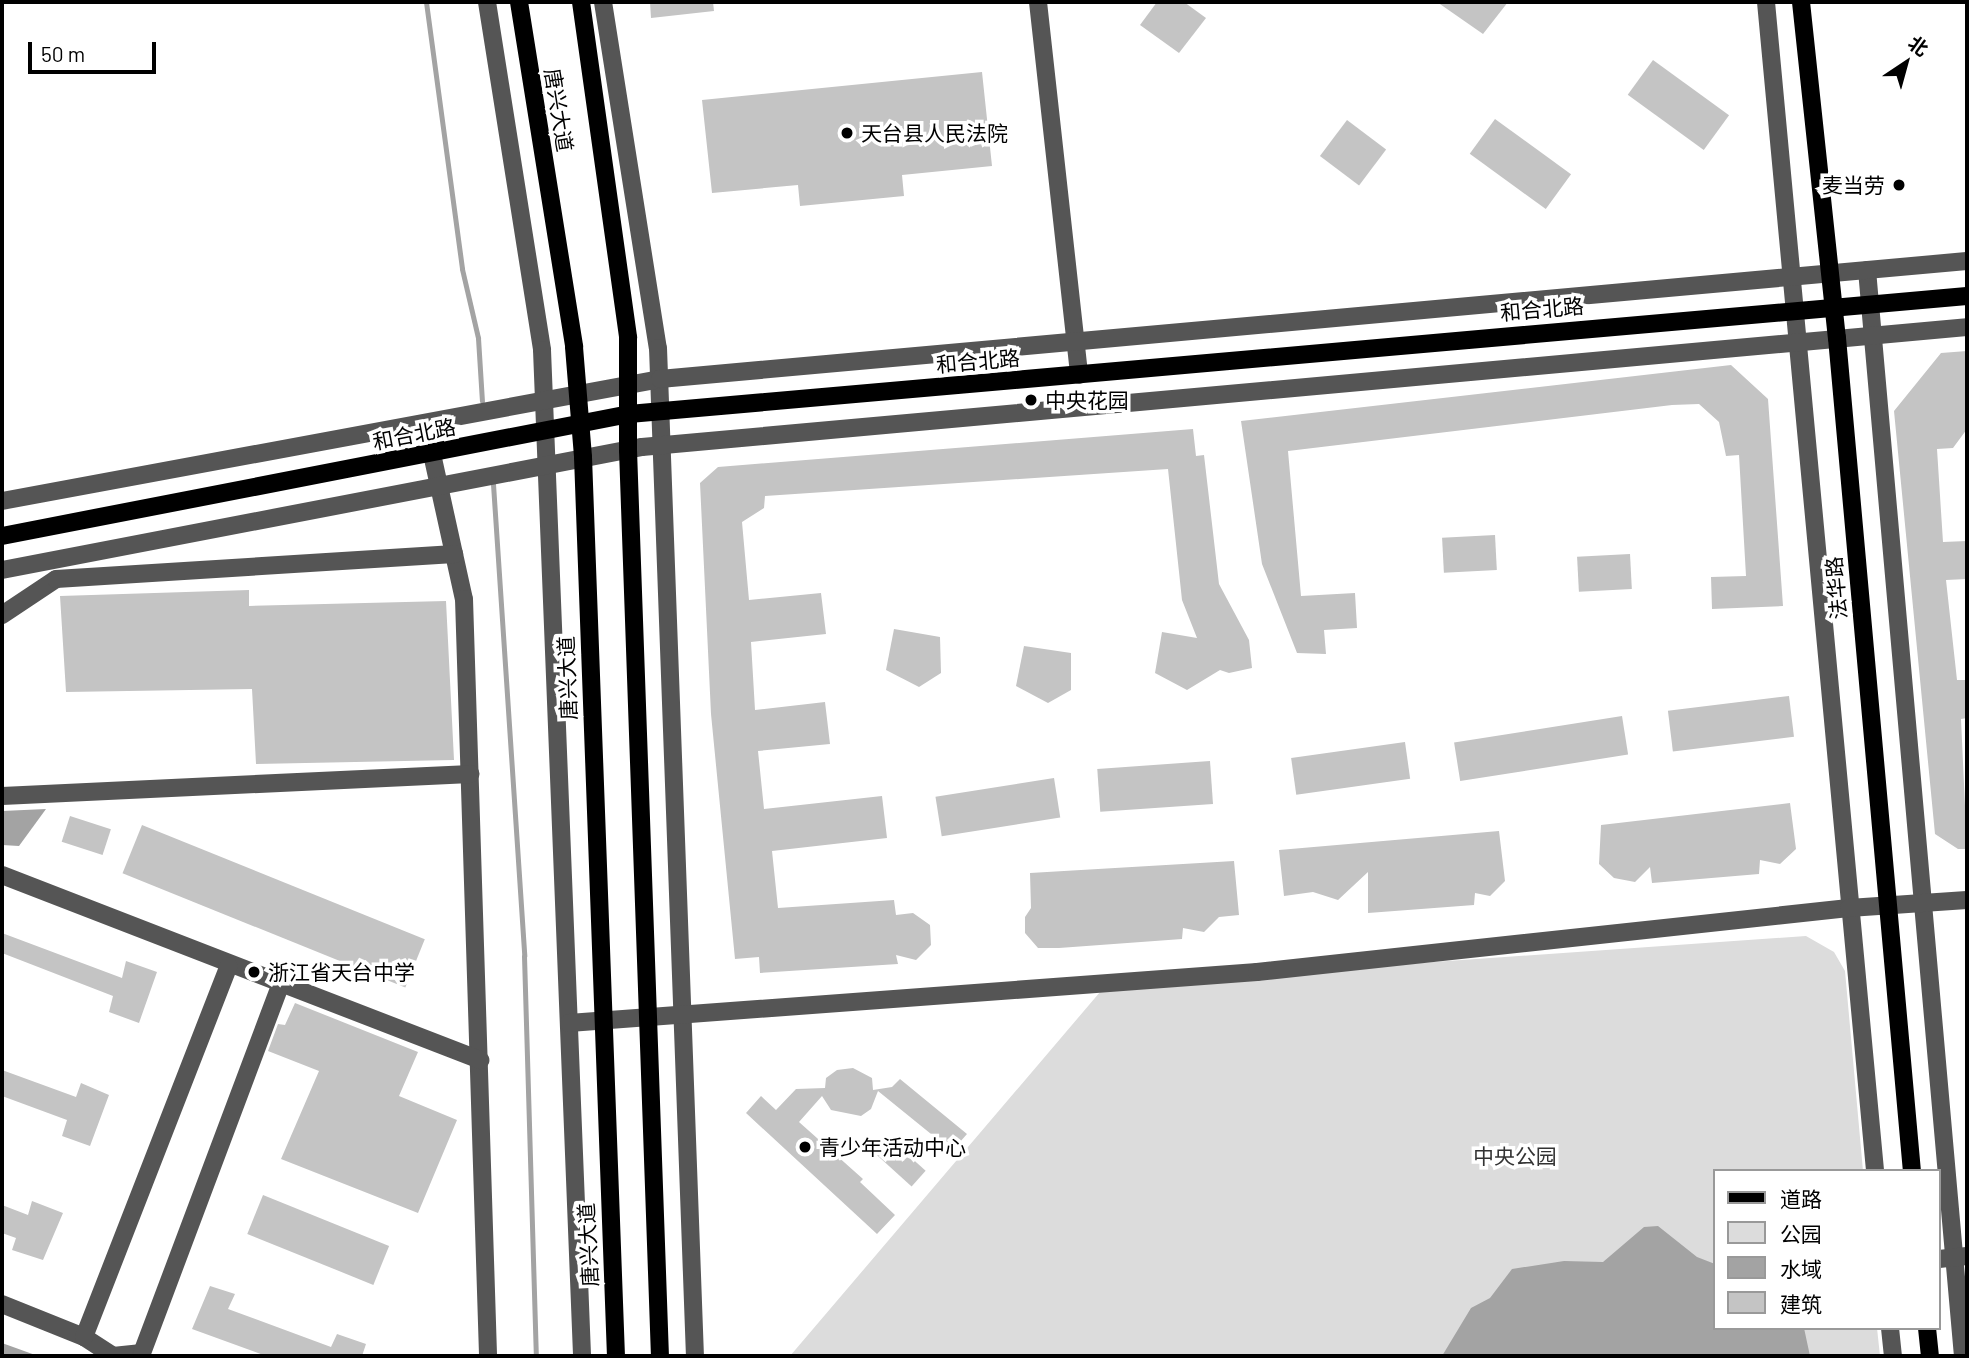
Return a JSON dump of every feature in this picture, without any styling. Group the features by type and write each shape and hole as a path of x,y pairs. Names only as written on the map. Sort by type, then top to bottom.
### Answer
{"main road":[{"name":"唐兴大道","path":"519,2 578,391 583,457 601,1022 616,1356"},
{"name":"唐兴大道","path":"581,2 628,338 628,450 660,1356"},
{"name":"法华路","path":"1801,2 1838,338 1885,905 1912,1169"},
{"name":"和合北路","path":"2,536 629,414 1796,308 1967,296"},
{"path":"1927,1330 1930,1356"}],"street":[{"path":"487,2 542,350 582,1356"},
{"path":"603,2 660,379 695,1356"},
{"path":"1038,2 1079,375"},
{"path":"1766,2 1794,277 1796,341 1875,1169"},
{"path":"2,501 544,397 660,379 1967,261"},
{"path":"1867,270 1920,901 1963,1356"},
{"path":"2,570 583,457 662,445 1967,327"},
{"path":"432,454 464,599 488,1356"},
{"path":"2,615 56,579 454,554"},
{"path":"2,796 470,775"},
{"path":"2,875 280,986 480,1060"},
{"path":"569,1023 1257,972 1849,908 1920,901 1967,900"},
{"path":"84,1337 229,966"},
{"path":"2,1304 84,1337 113,1356 142,1353 280,986"},
{"path":"1890,1330 1893,1356"}],"green space":[{"name":"中央公园","path":"1806,936 1834,952 1845,971 1863,1169 1714,1169 1714,1330 1877,1330 1880,1356 790,1356 1106,985"}],"water":[{"path":"46,809 19,846 2,845 2,811"},
{"path":"1658,1226 1697,1257 1714,1264 1714,1330 1804,1330 1810,1356 1442,1356 1471,1308 1490,1298 1512,1269 1564,1261 1603,1262 1644,1227"},
{"path":"2,1343 38,1356 2,1356"}],"building":[{"path":"650,2 713,2 714,11 651,18"},
{"path":"1157,2 1184,2 1206,18 1179,53 1140,25"},
{"path":"1437,2 1508,2 1483,34"},
{"path":"1653,60 1729,115 1704,150 1628,95"},
{"name":"天台县人民法院","path":"982,72 992,166 902,175 904,196 800,206 798,185 712,193 702,100"},
{"path":"1495,119 1571,174 1546,209 1470,154"},
{"path":"1347,120 1386,149 1359,185 1320,156"},
{"path":"1967,351 1967,429 1953,448 1937,449 1943,542 1967,541 1967,579 1946,580 1957,680 1967,680 1967,718 1961,719 1967,849 1958,849 1935,834 1894,411 1941,353"},
{"path":"1731,365 1768,399 1783,606 1712,609 1711,577 1746,576 1739,455 1726,456 1719,422 1699,404 1672,405 1288,451 1301,596 1355,593 1357,628 1324,630 1326,654 1297,653 1262,564 1241,421"},
{"path":"1193,429 1196,456 1204,455 1219,584 1249,640 1252,668 1229,673 1220,670 1187,690 1155,673 1162,632 1197,638 1182,600 1168,469 765,496 764,508 742,522 749,600 821,593 826,634 751,642 755,710 825,702 830,744 758,751 764,809 882,796 887,838 772,851 778,908 894,900 896,915 913,913 930,925 931,945 916,960 896,955 898,964 760,973 759,957 735,959 711,714 700,483 718,467"},
{"path":"1495,535 1497,570 1444,573 1442,538"},
{"path":"1630,554 1632,589 1579,592 1577,557"},
{"path":"249,590 249,606 446,601 454,760 256,764 252,689 66,692 60,596"},
{"path":"894,629 940,637 941,673 919,687 886,670"},
{"path":"1024,646 1071,653 1071,690 1048,703 1016,686"},
{"path":"1789,696 1794,737 1673,752 1668,711"},
{"path":"1622,716 1628,755 1460,781 1454,743"},
{"path":"1405,742 1410,779 1296,795 1291,758"},
{"path":"1210,761 1213,804 1100,812 1097,769"},
{"path":"1054,778 1060,818 942,836 935,797"},
{"path":"1790,803 1796,849 1780,864 1760,860 1759,874 1652,883 1650,867 1635,882 1614,878 1599,864 1601,825"},
{"path":"70,816 111,829 103,855 62,842"},
{"path":"142,825 425,939 405,987 123,873"},
{"path":"1499,831 1505,881 1490,896 1475,893 1474,905 1368,913 1368,872 1338,900 1313,892 1284,896 1279,850"},
{"path":"1234,861 1239,915 1219,917 1204,932 1183,928 1182,939 1059,948 1038,948 1025,933 1025,917 1031,908 1030,873"},
{"path":"2,933 122,978 126,961 157,972 139,1023 109,1012 113,996 2,953"},
{"path":"295,1003 418,1052 399,1096 457,1120 418,1213 281,1159 319,1071 268,1051 278,1024 285,1025"},
{"name":"青少年活动中心","path":"853,1068 872,1078 873,1090 892,1087 900,1079 967,1134 952,1151 878,1091 871,1109 861,1116 831,1110 822,1096 799,1122 863,1179 860,1182 895,1215 877,1234 746,1113 761,1096 776,1110 796,1089 825,1088 826,1078 837,1070"},
{"path":"2,1070 76,1097 81,1083 109,1095 90,1146 62,1136 67,1120 2,1096"},
{"path":"887,1136 926,1171 912,1186 873,1152"},
{"path":"263,1195 389,1246 373,1285 247,1234"},
{"path":"32,1201 63,1213 43,1260 12,1250 16,1238 2,1233 2,1205 28,1215"},
{"path":"210,1286 235,1294 228,1309 331,1347 337,1334 366,1344 362,1356 266,1356 192,1329"}],"waterway":[{"path":"426,2 462,269 478,338 482,401"},
{"path":"493,484 524,956 536,1356"}],"place":[{"name":"天台县人民法院","path":"847,133"},
{"name":"麦当劳","path":"1899,185"},
{"name":"中央花园","path":"1031,400"},
{"name":"浙江省天台中学","path":"254,972"},
{"name":"青少年活动中心","path":"805,1147"}]}
